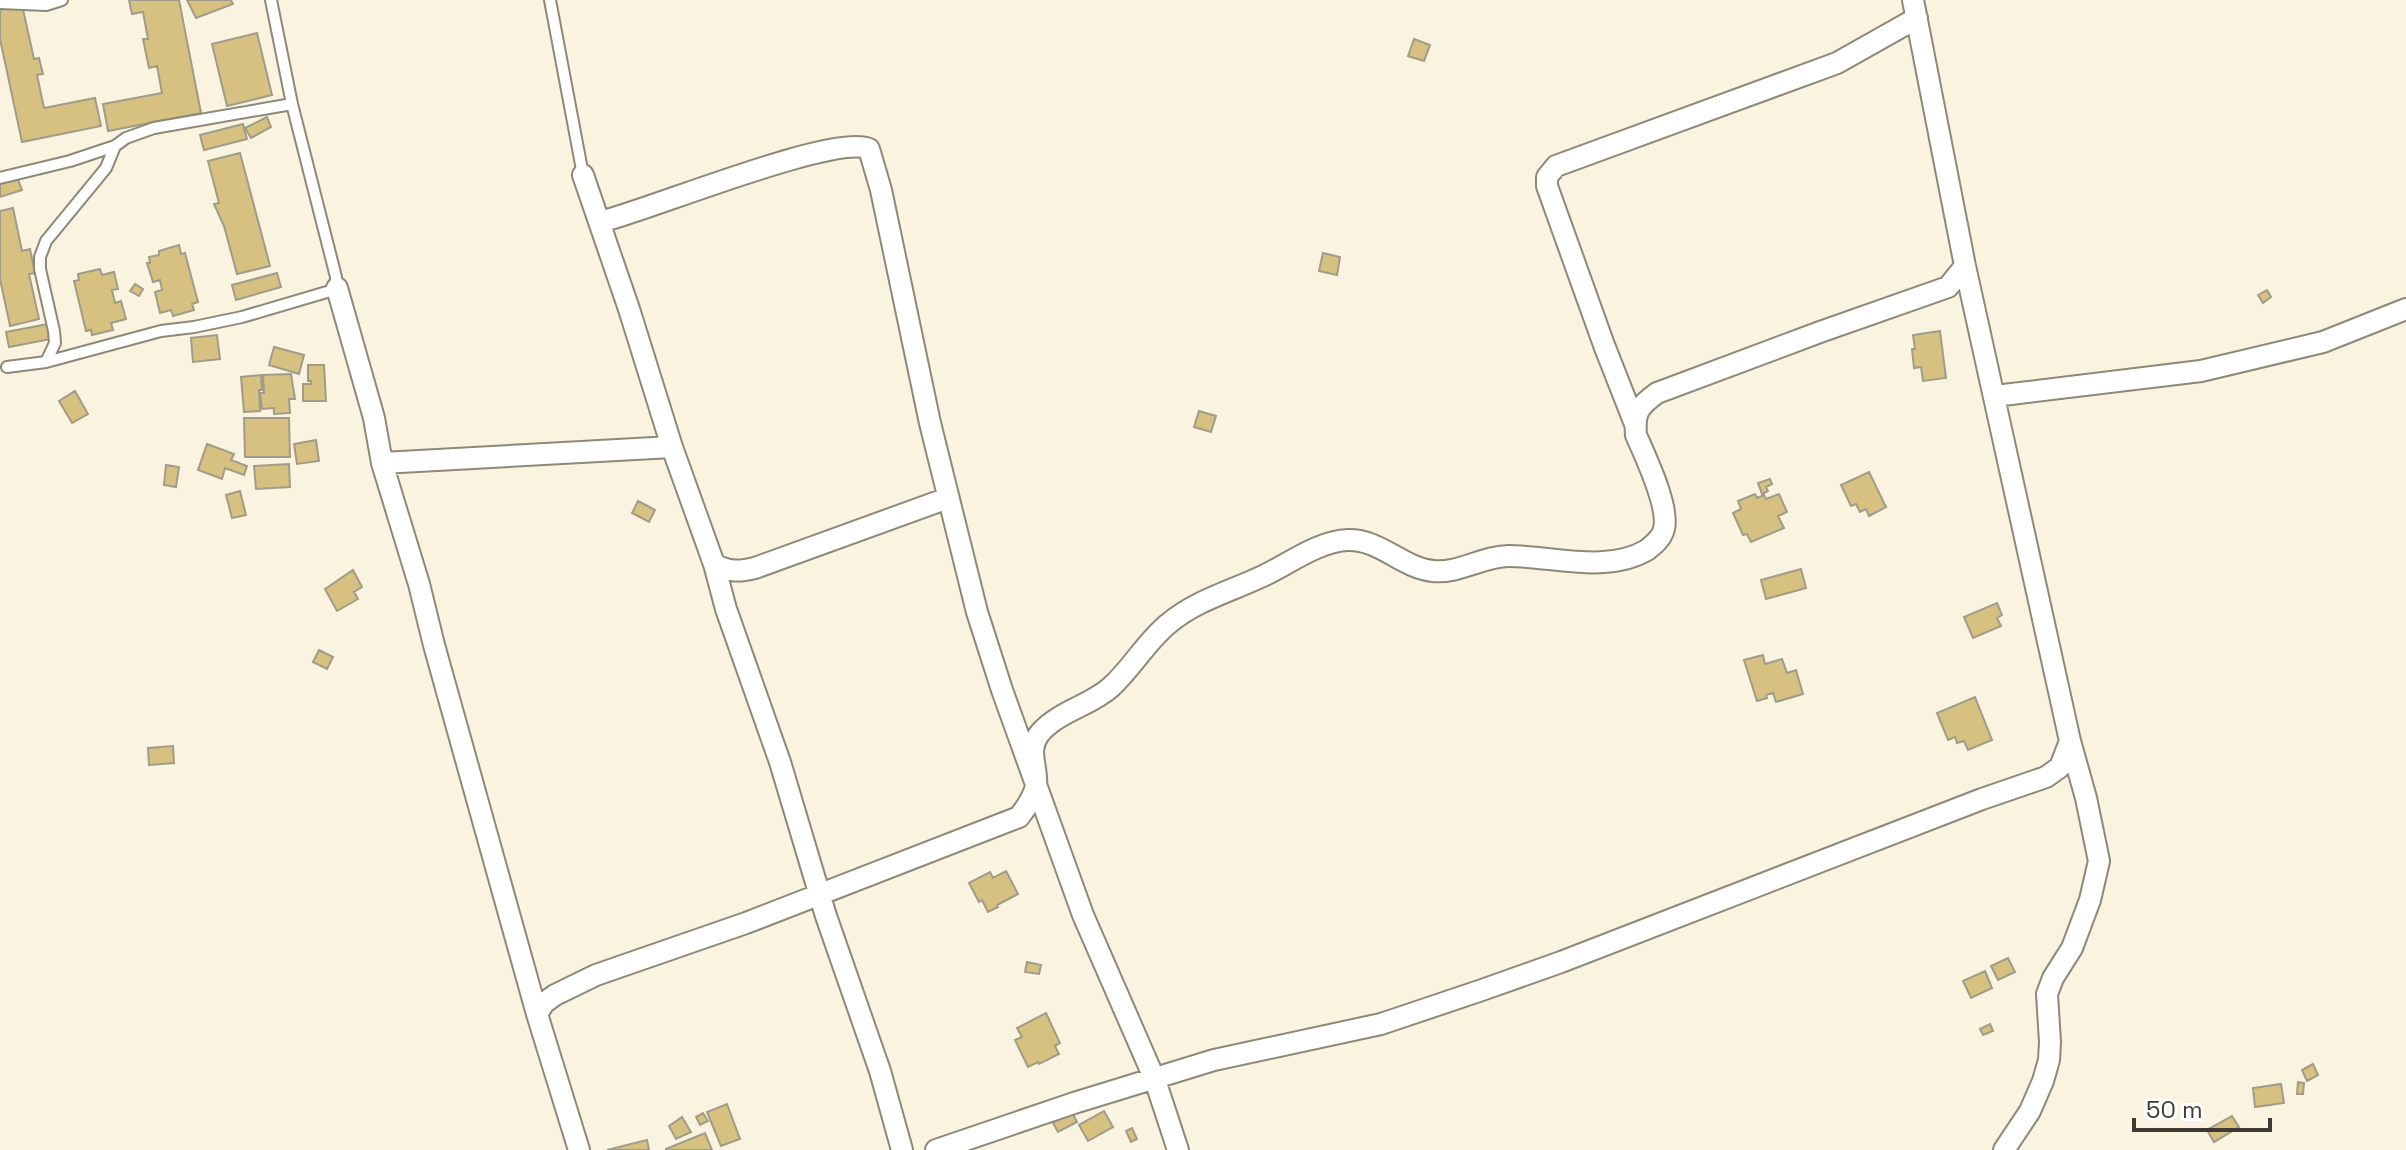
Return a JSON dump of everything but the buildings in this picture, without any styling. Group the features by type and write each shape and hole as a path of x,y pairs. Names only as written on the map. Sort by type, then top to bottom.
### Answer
{"street":[{"path":"537,1014 544,1003 555,995 596,975 704,939 1019,817 1028,806 1036,785 1033,748 1040,733 1052,722 1111,688 1151,639 1179,614 1328,545 1347,540 1362,542 1383,549 1408,564 1432,571 1446,571 1492,557 1597,562 1617,560 1645,551 1657,542 1664,531 1665,516 1636,435 1635,424 1547,186 1547,177 1556,166 1837,63 1915,9 1965,266 2099,861 2090,900 2072,948 2047,994 2050,1042 2043,1081 2030,1111 2004,1150"},
{"path":"600,222 803,156 854,145 869,149 884,204 930,423 977,612 1083,915 1155,1080 1178,1150"},
{"path":"583,175 672,447 714,564 726,609 780,762 903,1150"},
{"path":"1635,424 1640,406 1657,393 1948,287 1965,266"},
{"path":"337,288 354,339 382,463 419,584 537,1014 579,1150"},
{"path":"1995,396 2201,371 2323,342 2406,309"},
{"path":"382,463 672,447"},
{"path":"714,564 738,572 755,568 948,498"},
{"path":"936,1150 1214,1060 1381,1024 1561,962 1880,837 2046,777 2060,767 2070,741"}],"lane":[{"path":"0,3 62,0"},
{"path":"7,367 46,362 161,331 242,317 320,296 337,288 292,104 271,0"},
{"path":"550,0 583,175"},
{"path":"0,178 70,161 115,146 126,138 154,128 292,104"},
{"path":"46,362 55,343 40,257 46,241 106,168 115,146"}]}
